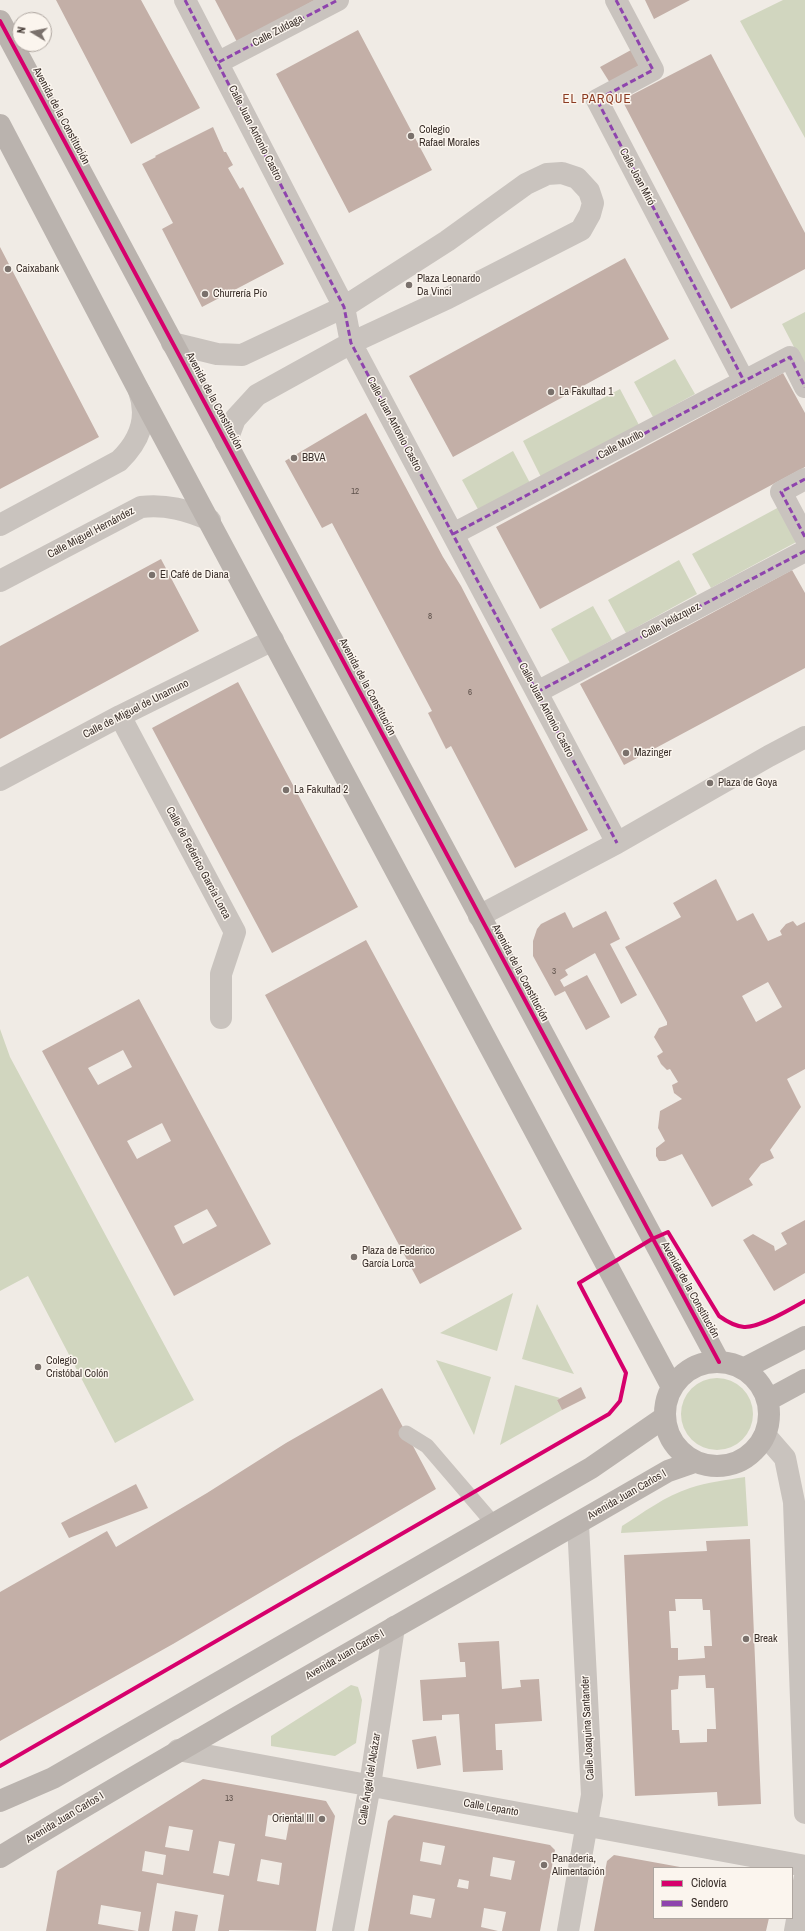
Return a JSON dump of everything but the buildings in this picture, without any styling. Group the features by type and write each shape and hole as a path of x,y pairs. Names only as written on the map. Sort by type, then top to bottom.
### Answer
{"street":[{"name":"Calle Juan Antonio Castro","path":"185,0 219,62 344,306 351,342 617,843"},
{"name":"Calle Zuldaga","path":"219,62 338,0"},
{"name":"Calle Joan Miró","path":"616,0 653,70 597,100 744,381"},
{"name":"Avenida de la Constitución","path":"0,21 719,1362"},
{"path":"0,125 136,385 210,520 672,1387"},
{"path":"172,343 217,354 242,355 344,306 448,241 526,184 547,174 562,173 576,178 589,191 593,203 590,214 581,230 448,298 351,342 257,395 235,419 226,443"},
{"name":"Calle Murillo","path":"452,534 790,357 805,387"},
{"path":"0,525 119,461 129,452 141,430 144,415 142,399 136,385"},
{"path":"805,479 781,492 805,537"},
{"name":"Calle Miguel Hernández","path":"0,581 141,507 163,506 174,508 191,512 210,520"},
{"name":"Calle Velázquez","path":"537,692 805,551"},
{"name":"Calle de Miguel de Unamuno","path":"0,780 120,716 273,640"},
{"name":"Calle de Federico García Lorca","path":"120,716 235,932 221,974 221,1018"},
{"path":"479,916 617,843 805,737"},
{"path":"743,1369 805,1337"},
{"path":"719,1362 731,1364 743,1369 756,1379 768,1400 769,1421 765,1435 753,1452 735,1464 714,1467 694,1462 681,1453 671,1440 664,1417 665,1405 672,1387 688,1370 703,1363 719,1362"},
{"path":"768,1400 805,1380"},
{"path":"0,1801 53,1778 493,1523 591,1468 664,1417"},
{"path":"765,1435 785,1458 794,1502 805,1813"},
{"name":"Avenida Juan Carlos I","path":"0,1858 178,1750 578,1524 668,1471 694,1462"},
{"name":"Calle Joaquina Santander","path":"568,1931 592,1795 578,1524"},
{"name":"Calle Ángel del Alcázar","path":"343,1931 370,1786 394,1627"},
{"name":"Calle Lepanto","path":"178,1750 805,1866"},
{"path":"795,1931 805,1876"}],"lane":[{"path":"406,1433 427,1446 493,1523"}],"green space":[{"path":"783,0 805,0 805,138 740,21"},
{"path":"805,312 805,368 782,324"},
{"path":"675,359 695,394 653,417 634,382"},
{"path":"620,389 639,425 541,477 523,441"},
{"path":"513,451 530,483 479,511 462,480"},
{"path":"781,506 800,540 711,588 692,554"},
{"path":"679,560 697,594 626,633 608,600"},
{"path":"593,606 612,640 570,663 551,629"},
{"path":"0,1029 10,1057 194,1400 115,1443 28,1276 0,1291"},
{"path":"513,1293 497,1351 440,1333"},
{"path":"537,1304 574,1374 522,1359"},
{"path":"436,1360 491,1377 474,1435"},
{"path":"717,1378 731,1381 743,1388 750,1400 753,1414 750,1428 743,1440 731,1447 717,1450 703,1447 691,1440 684,1428 681,1414 684,1400 691,1388 703,1381"},
{"path":"515,1385 560,1398 557,1400 562,1410 500,1445"},
{"path":"745,1477 748,1526 621,1533 622,1526 672,1495 703,1484"},
{"path":"351,1685 358,1687 362,1700 356,1743 335,1756 271,1746 271,1736"}],"marked path":[{"path":"185,0 344,307 351,343 617,843"},
{"path":"219,62 338,0"},
{"path":"616,0 653,70 597,100 744,381"},
{"path":"453,534 790,357 805,387"},
{"path":"805,479 781,492 805,537"},
{"path":"537,692 805,551"}],"cycle path":[{"path":"0,21 719,1362"},
{"path":"0,1766 609,1414 620,1401 626,1373 579,1283 652,1239 668,1232 719,1316 734,1324 744,1327 758,1324 805,1301"}],"place":[{"name":"Colegio Rafael Morales","path":"411,136"},
{"name":"Caixabank","path":"8,269"},
{"name":"Plaza Leonardo Da Vinci","path":"409,285"},
{"name":"Churrería Pío","path":"205,294"},
{"name":"La Fakultad 1","path":"551,392"},
{"name":"BBVA","path":"294,458"},
{"name":"El Café de Diana","path":"152,575"},
{"name":"Mazinger","path":"626,753"},
{"name":"Plaza de Goya","path":"710,783"},
{"name":"La Fakultad 2","path":"286,790"},
{"name":"Plaza de Federico García Lorca","path":"354,1257"},
{"name":"Colegio Cristóbal Colón","path":"38,1367"},
{"name":"Break","path":"746,1639"},
{"name":"Oriental III","path":"322,1819"},
{"name":"Panaderia, Alimentación","path":"544,1865"}],"district":[{"name":"EL PARQUE","path":"597,100"}]}
